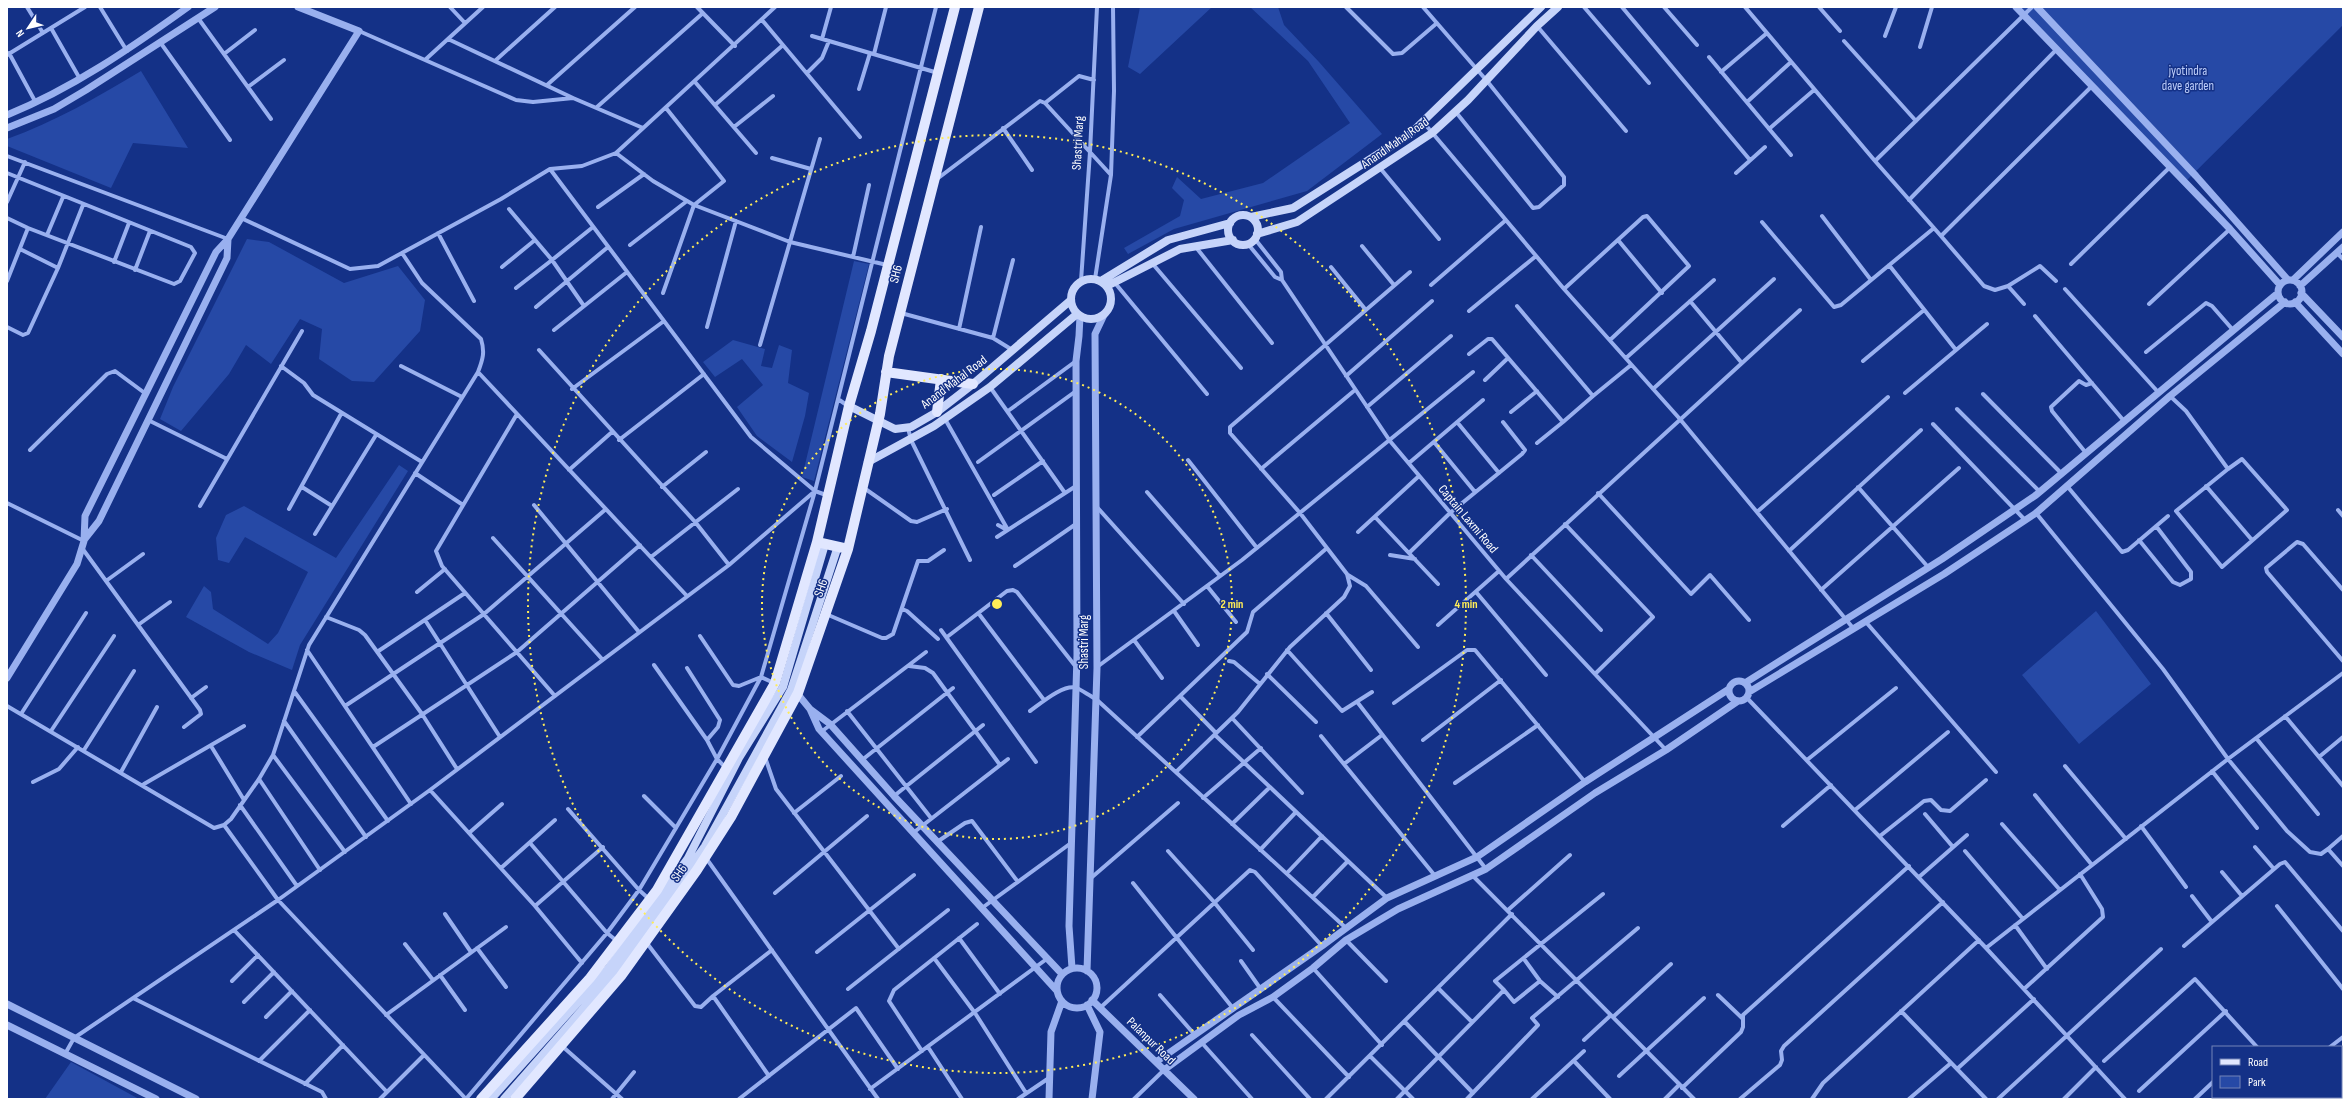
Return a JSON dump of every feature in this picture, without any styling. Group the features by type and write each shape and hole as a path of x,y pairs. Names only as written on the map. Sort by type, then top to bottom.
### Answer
{"main road":[{"name":"SH6","path":"515,1099 621,976 646,942 706,857 765,757 787,688 788,641 821,543 826,494 849,406 871,331 955,7"},
{"name":"SH6","path":"481,1099 590,978 650,899 727,769 787,688 825,614 862,487 878,422 886,372 900,313 979,7"},
{"name":"Anand Mahal Road","path":"1251,218 1293,208 1410,134 1541,7"},
{"name":"Anand Mahal Road","path":"1256,236 1297,222 1432,133 1487,81 1537,26 1558,7"},
{"path":"1105,282 1168,240 1230,223 1237,216 1251,218 1257,225 1256,236 1248,244 1241,244 1233,240 1228,232 1230,223"},
{"path":"1105,282 1112,298 1108,311 1104,315 1092,320 1078,315 1071,300 1072,291 1081,281 1105,282 1180,249 1233,240"},
{"name":"Anand Mahal Road","path":"908,428 937,412 973,384 1014,351 1071,300"},
{"name":"Anand Mahal Road","path":"868,462 910,440 945,419 990,387 1078,315"},
{"path":"886,372 973,384"},
{"path":"937,412 941,379"},
{"path":"849,406 878,422 895,429 908,428"},
{"path":"491,1099 607,970 688,858 739,758 787,688 821,543 843,548 787,688 701,852 610,978 504,1099"}],"street":[{"path":"27,7 43,33"},
{"path":"36,103 8,54 85,7"},
{"path":"100,7 127,51"},
{"path":"7,115 36,103 127,51 188,7"},
{"path":"7,128 66,101 215,7"},
{"path":"298,7 426,59 516,100 534,102 573,98"},
{"path":"450,7 465,23"},
{"path":"426,59 483,7"},
{"path":"496,60 555,7"},
{"path":"547,85 635,7"},
{"path":"697,7 735,46"},
{"path":"241,218 350,269 378,266 501,199 550,170 582,166 616,153 735,46 775,7"},
{"path":"822,39 832,7"},
{"path":"859,89 872,54 886,7"},
{"path":"224,825 278,900 466,1099 607,934 639,890 717,759 760,677 815,491 936,7"},
{"name":"Shastri Marg","path":"1081,281 1090,152 1097,7"},
{"path":"1113,7 1114,91 1105,282 1207,394"},
{"path":"1346,7 1393,54 1402,53 1437,23"},
{"path":"1424,7 1487,81 1564,177 1564,184 1539,207 1534,208 1455,111"},
{"path":"1584,7 1649,83"},
{"path":"1622,7 1750,160"},
{"path":"1664,7 1697,45"},
{"path":"1745,7 1814,90 1984,286 1995,290 2008,286 2040,266 2056,281"},
{"path":"1819,7 1840,31"},
{"path":"1885,36 1896,7"},
{"path":"1920,47 1932,7"},
{"path":"2016,7 2230,229 2280,285"},
{"path":"1875,161 2032,7"},
{"path":"2037,7 2196,176 2343,337"},
{"path":"597,107 703,13"},
{"path":"198,18 271,119"},
{"path":"762,20 860,137"},
{"path":"1537,26 1626,131"},
{"path":"51,28 80,79"},
{"path":"224,54 255,30"},
{"path":"7,678 76,564 83,544 85,516 216,252 228,239 359,31"},
{"path":"1721,72 1767,33"},
{"path":"812,36 939,73"},
{"path":"448,39 496,60 573,98 643,128"},
{"path":"807,73 822,58 829,41"},
{"path":"1844,41 1916,120"},
{"path":"160,42 230,140"},
{"path":"715,105 783,45"},
{"path":"1909,200 2057,49"},
{"path":"1709,58 1791,155"},
{"path":"248,87 284,60"},
{"path":"1746,102 1791,62"},
{"path":"1045,104 1079,76 1094,80"},
{"path":"695,82 756,153"},
{"path":"1941,236 2092,86"},
{"path":"1769,129 1814,90"},
{"path":"734,127 773,96"},
{"path":"933,182 1040,101 1045,104 1111,175"},
{"path":"663,293 694,205 722,185 724,179 666,108"},
{"path":"1424,122 1564,289 1679,418 1853,628"},
{"path":"1003,128 1032,170"},
{"path":"760,345 820,139"},
{"path":"1736,173 1765,147"},
{"path":"616,153 644,174 694,205 790,242 887,265"},
{"path":"8,158 25,162 228,239"},
{"path":"772,158 811,169"},
{"path":"7,202 25,162"},
{"path":"2071,264 2170,167"},
{"path":"1380,168 1439,239"},
{"path":"550,170 751,437 815,491 826,494"},
{"path":"7,173 63,197 191,247 195,253 177,284 174,284 114,262 28,228 7,218"},
{"path":"598,207 644,174"},
{"path":"853,257 869,185"},
{"path":"47,235 63,197"},
{"path":"630,245 687,201"},
{"path":"7,327 26,335 69,244 84,205"},
{"path":"509,209 552,260 584,306"},
{"path":"1564,289 1643,217 1647,216 1689,264 1688,268 1610,340"},
{"path":"1822,216 1871,280"},
{"path":"1431,285 1506,220"},
{"path":"707,326 736,221"},
{"path":"1762,222 1834,307 1841,305 1934,228"},
{"path":"114,262 129,223"},
{"path":"516,288 593,227"},
{"path":"959,329 981,227"},
{"path":"7,280 28,228"},
{"path":"2149,304 2230,229"},
{"path":"135,270 150,231"},
{"path":"2343,232 2290,280 2280,285 2278,293 2280,299 2285,302 2295,302 2343,354"},
{"path":"438,233 474,301"},
{"name":"Captain Laxmi Road","path":"1256,236 1281,272 1282,280 1390,441 1506,579 1666,750"},
{"path":"83,544 99,521 227,258 228,239"},
{"path":"502,267 535,240"},
{"path":"1618,240 1662,293"},
{"name":"Captain Laxmi Road","path":"1248,244 1275,277 1282,280"},
{"path":"1195,246 1272,343"},
{"path":"1362,246 1394,285"},
{"path":"536,307 608,247"},
{"path":"20,249 58,268"},
{"path":"2295,302 2301,290 2340,250 2343,259"},
{"path":"7,706 144,784 214,828 224,825 240,806 259,779 273,755 307,650 478,372 485,350 481,339 422,283 402,253"},
{"path":"1469,311 1536,256"},
{"path":"993,338 1013,260"},
{"path":"1151,262 1241,368"},
{"path":"1889,266 1956,350"},
{"path":"1331,267 1365,309"},
{"path":"554,330 627,272"},
{"path":"1410,272 1324,344 1230,427 1230,433 1300,514 1348,576 1366,586 1418,647"},
{"path":"1653,389 1774,279"},
{"path":"1626,358 1714,280"},
{"path":"2008,286 2024,304"},
{"path":"2064,289 2158,392"},
{"path":"1156,1062 1232,1007 1322,946 1387,898 1436,877 1477,857 1586,782 1729,689 1735,682 1745,683 1845,618 1928,567 2014,510 2062,474 2278,293"},
{"path":"1690,301 1741,362"},
{"path":"1346,376 1432,302"},
{"path":"1134,1099 1164,1070 1239,1015 1273,997 1313,968 1346,940 1398,909 1473,876 1486,868 1595,793 1666,750 1738,701 1853,628 1944,574 2036,513 2170,396 2285,302"},
{"path":"2146,352 2206,303 2212,306 2233,330"},
{"path":"1518,306 1593,396"},
{"path":"1506,579 1679,418 1800,310"},
{"path":"1863,361 1924,310"},
{"path":"900,313 993,338 1014,351"},
{"name":"Shastri Marg","path":"1072,968 1069,926 1076,688 1076,361 1080,336 1078,315"},
{"name":"Shastri Marg","path":"1087,971 1097,668 1095,334 1104,315"},
{"path":"2035,316 2124,421"},
{"path":"572,389 664,321"},
{"path":"1905,393 1987,324"},
{"path":"200,506 302,331"},
{"path":"1367,407 1451,336"},
{"path":"1469,354 1490,338 1563,422"},
{"path":"539,350 572,389 696,523 729,565"},
{"path":"1485,380 1508,358"},
{"path":"1008,411 1076,361"},
{"path":"1537,443 1632,365"},
{"path":"281,366 304,383 313,395 341,414 422,462"},
{"path":"400,366 462,397"},
{"path":"30,450 107,374 115,371 146,394"},
{"path":"478,372 688,596"},
{"path":"1097,668 1174,612 1257,548 1473,372"},
{"path":"619,440 704,374"},
{"path":"2086,453 2052,411 2051,407 2079,381 2086,385 2092,383"},
{"path":"990,387 1065,493"},
{"path":"1261,469 1355,390"},
{"path":"978,462 1076,391"},
{"path":"1512,412 1537,391"},
{"path":"1983,394 2062,474"},
{"path":"2170,396 2186,412 2228,469"},
{"path":"1757,512 1888,397"},
{"path":"838,399 849,406"},
{"path":"1409,463 1483,400"},
{"path":"1957,409 2040,492"},
{"path":"289,509 341,414"},
{"path":"517,414 436,551 437,557 445,569 555,696"},
{"path":"945,419 1008,530"},
{"path":"148,420 227,459"},
{"path":"1457,422 1498,473"},
{"path":"1409,553 1450,513 1525,450 1504,422"},
{"path":"1932,424 2025,520"},
{"path":"908,428 910,440 947,509 970,560"},
{"path":"1789,551 1921,430"},
{"path":"569,470 612,432"},
{"path":"315,534 376,435"},
{"path":"1434,442 1475,492"},
{"path":"662,487 706,452"},
{"path":"2242,459 2287,510 2222,567 2176,511 2228,469 2242,459"},
{"path":"1188,460 1257,548"},
{"path":"994,495 1043,461"},
{"path":"1821,590 1959,468"},
{"path":"415,473 463,505"},
{"path":"1358,532 1419,476"},
{"path":"997,537 1076,486"},
{"path":"2067,486 2122,552 2128,550 2168,516"},
{"path":"2206,486 2252,540"},
{"path":"302,487 332,506"},
{"path":"862,487 911,521 917,522 947,509"},
{"path":"1858,487 1928,567"},
{"path":"651,557 738,489"},
{"path":"66,1054 74,1038 278,900 430,790 602,659 729,565 815,491"},
{"path":"1147,492 1220,576"},
{"path":"1598,493 1691,594 1710,575 1749,620"},
{"path":"7,503 83,544 106,581 201,714 184,727"},
{"path":"534,505 639,632"},
{"path":"1096,506 1184,604"},
{"path":"345,706 484,614 527,575 606,509"},
{"path":"2338,510 2343,516"},
{"path":"2036,513 2163,669 2228,758 2300,845 2315,854 2321,854 2343,836"},
{"path":"1375,516 1438,584"},
{"path":"1015,566 1076,524"},
{"path":"1565,524 1653,617 1595,674"},
{"path":"998,525 1008,530"},
{"path":"2139,540 2173,582 2180,585 2191,579 2191,572 2156,526"},
{"path":"494,538 602,659"},
{"path":"2343,590 2304,544 2297,542 2266,568 2267,572 2343,661"},
{"path":"372,747 517,652 640,545"},
{"path":"1137,737 1246,632 1253,612 1327,548"},
{"path":"825,614 886,638 893,634 918,561 928,561 944,550"},
{"path":"106,581 143,554"},
{"path":"1390,555 1415,559"},
{"path":"1531,555 1601,630"},
{"path":"417,592 445,569"},
{"path":"1438,625 1499,571"},
{"path":"1176,772 1232,718 1287,650 1348,592 1350,586 1348,576"},
{"path":"1207,586 1236,622"},
{"path":"947,637 979,614 1007,591 1013,590 1017,592 1076,668"},
{"path":"1476,592 1546,675"},
{"path":"377,652 465,593"},
{"path":"138,625 170,602"},
{"path":"902,609 907,611 938,639"},
{"path":"1174,612 1198,645"},
{"path":"21,714 86,613"},
{"path":"1326,613 1371,670"},
{"path":"979,614 1044,700"},
{"path":"326,617 359,630 422,714 457,769"},
{"path":"425,620 500,737"},
{"path":"1865,621 1996,772"},
{"path":"941,630 1036,762"},
{"path":"51,731 114,636"},
{"path":"700,636 733,685 739,686 760,677 787,688 810,709 830,724 894,796 1062,974"},
{"path":"1134,640 1162,678"},
{"path":"1394,703 1471,649 1478,652 1586,782"},
{"path":"307,650 411,804"},
{"path":"1287,650 1339,708 1346,710 1372,692"},
{"path":"821,732 926,652"},
{"path":"1229,661 1234,662 1260,684"},
{"path":"654,665 707,740 717,759 727,769"},
{"path":"909,666 925,668 933,673 1000,765"},
{"path":"687,668 720,720 718,727 707,740"},
{"path":"84,750 134,670"},
{"path":"1267,674 1316,722"},
{"path":"1986,948 2228,758 2343,674"},
{"path":"1423,740 1501,680"},
{"path":"1745,683 1748,695 1807,760 1979,940 2125,1099"},
{"path":"191,698 206,687"},
{"path":"1030,711 1044,700 1069,687 1076,688 1096,699 1346,928"},
{"path":"862,760 953,688"},
{"path":"1807,760 1896,688"},
{"path":"1729,689 1730,695 1738,701"},
{"path":"294,691 388,820"},
{"path":"1180,696 1243,762 1387,898"},
{"path":"1358,703 1486,868"},
{"path":"121,772 157,707"},
{"path":"810,709 821,732 1057,991 1062,1001 1077,1008 1090,1002 1097,988 1095,981 1087,971 1072,968 1062,974 1059,979 1057,991"},
{"path":"847,711 931,818"},
{"path":"2285,716 2343,786"},
{"path":"1232,718 1302,793"},
{"path":"284,721 366,836"},
{"path":"894,796 983,725"},
{"path":"1455,783 1538,725"},
{"path":"144,784 244,726"},
{"path":"1855,810 1948,732"},
{"path":"1344,764 1382,735"},
{"path":"1321,736 1436,877"},
{"path":"2320,757 2343,737"},
{"path":"2256,738 2318,814"},
{"path":"211,746 244,800"},
{"path":"33,782 59,769 78,747"},
{"path":"1203,798 1261,748"},
{"path":"273,755 345,852"},
{"path":"765,757 776,790 898,949"},
{"path":"913,833 1008,759"},
{"path":"2065,766 2126,839"},
{"path":"2212,771 2257,828"},
{"path":"794,813 841,776"},
{"path":"259,779 320,870"},
{"path":"1880,836 1924,801 1931,800 1941,810 1950,811 1986,780"},
{"path":"1783,826 1831,785"},
{"path":"1232,824 1270,787"},
{"path":"430,790 535,906 582,963"},
{"path":"2035,795 2092,865"},
{"path":"644,796 676,828"},
{"path":"1091,878 1178,802"},
{"path":"469,833 502,804"},
{"path":"240,806 297,886"},
{"path":"568,809 603,846 639,890 650,899"},
{"path":"1260,850 1296,812"},
{"path":"1925,814 1953,847"},
{"path":"775,893 867,816"},
{"path":"501,868 555,820"},
{"path":"938,842 965,823 972,821 1018,882"},
{"path":"2002,824 2060,890"},
{"path":"2142,826 2186,887"},
{"path":"1919,877 1967,835"},
{"path":"1286,874 1322,836"},
{"path":"530,843 607,934 617,941"},
{"path":"982,908 1072,843"},
{"path":"535,906 603,846"},
{"path":"2255,847 2274,869"},
{"path":"2328,849 2343,866"},
{"path":"1965,851 2023,919"},
{"path":"1168,852 1214,902 1253,950"},
{"path":"1508,910 1570,855"},
{"path":"706,857 878,1099"},
{"path":"1313,897 1348,861"},
{"path":"2184,946 2274,869 2285,862 2290,866 2343,931"},
{"path":"1742,1018 1909,866"},
{"path":"1100,1008 1247,871 1252,871 1322,946"},
{"path":"2222,872 2242,896"},
{"path":"2024,989 2103,917 2102,909 2080,874"},
{"path":"817,952 914,875"},
{"path":"1473,876 1694,1099"},
{"path":"1133,883 1232,1007"},
{"path":"1540,981 1514,1002 1495,981 1603,894"},
{"path":"2192,896 2212,922"},
{"path":"1740,1099 1780,1065 1782,1060 1781,1051 1784,1046 1943,902"},
{"path":"2277,906 2343,989"},
{"path":"848,989 948,910"},
{"path":"445,914 470,952"},
{"path":"1326,1099 1382,1045 1512,914"},
{"path":"922,1051 889,1000 890,996 958,938 977,924"},
{"path":"2015,925 2047,969"},
{"path":"386,1015 506,926"},
{"path":"1467,1099 1538,1025 1532,1018 1638,928"},
{"path":"234,930 387,1092"},
{"path":"958,938 1000,994"},
{"path":"1346,940 1386,981"},
{"path":"1812,1099 1823,1083 1979,940"},
{"path":"646,942 695,1006 701,1007 772,950"},
{"path":"405,944 433,980"},
{"path":"477,948 506,987"},
{"path":"1998,1099 2162,950"},
{"path":"232,981 258,955"},
{"path":"934,958 975,1013 1026,1094"},
{"path":"870,1089 1048,958"},
{"path":"1524,959 1540,981 1558,997"},
{"path":"1241,961 1260,988"},
{"path":"1584,1040 1671,964"},
{"path":"1313,968 1382,1045"},
{"path":"244,1002 274,972"},
{"path":"440,975 465,1010"},
{"path":"2104,1061 2192,980 2199,981 2256,1046"},
{"path":"1438,988 1472,1022"},
{"path":"1397,1099 1504,990"},
{"path":"266,1017 292,991"},
{"path":"1665,1099 1741,1032 1743,1027 1742,1018 1718,994"},
{"path":"1160,995 1194,1035"},
{"path":"713,996 769,1076"},
{"path":"1273,997 1349,1077"},
{"path":"133,998 322,1092 326,1099"},
{"path":"1619,1076 1704,998"},
{"path":"1957,1069 2034,999"},
{"path":"1049,1099 1051,1032 1062,1001"},
{"path":"1090,1002 1100,1032 1092,1099"},
{"name":"Palanpur Road","path":"1090,1002 1100,1008 1192,1098"},
{"path":"8,1007 196,1099"},
{"path":"739,1099 856,1008 898,1069"},
{"path":"259,1061 310,1010"},
{"path":"1901,1011 1986,1099"},
{"path":"2139,1091 2226,1011"},
{"path":"1404,1022 1473,1093"},
{"path":"7,1025 156,1099"},
{"path":"1252,1035 1310,1099"},
{"path":"2332,1046 2343,1037"},
{"path":"1202,1043 1252,1099"},
{"path":"305,1084 343,1045"},
{"path":"561,1046 622,1099"},
{"path":"928,1047 962,1099"},
{"path":"1532,1099 1584,1051"},
{"path":"380,1099 424,1055"},
{"path":"1370,1056 1413,1099"},
{"path":"1574,1061 1609,1099"},
{"path":"1910,1099 1951,1063"},
{"path":"2064,1099 2096,1067"},
{"path":"612,1099 634,1072"},
{"path":"1018,1099 1049,1078"},
{"path":"2195,1099 2212,1083"}],"green space":[{"path":"1140,7 1212,7 1140,74 1128,67"},
{"path":"1250,7 1278,7 1284,25 1319,62 1382,134 1307,191 1174,229 1128,254 1124,248 1180,216 1184,200 1172,188 1177,177 1201,199 1263,183 1350,123 1308,61"},
{"name":"jyotindra dave garden","path":"2018,7 2343,7 2343,25 2185,182"},
{"path":"141,71 188,148 133,143 111,188 7,146 7,139 59,117"},
{"path":"247,239 269,242 344,283 398,266 425,300 420,331 374,382 352,381 319,359 322,329 300,319 271,364 246,345 229,374 181,431 160,419 173,387"},
{"path":"854,261 869,264 814,481 802,477"},
{"path":"733,340 765,349 761,366 772,368 779,345 792,350 788,383 809,393 805,416 792,462 757,436 737,407 763,385 742,359 715,377 703,362"},
{"path":"399,465 408,471 300,645 292,670 249,652 186,617 204,586 211,592 213,609 268,644 278,633 308,572 245,537 229,563 218,560 216,538 226,515 244,506 336,558"},
{"path":"2096,611 2151,684 2079,744 2022,675"},
{"path":"71,1062 139,1099 45,1099"}]}
